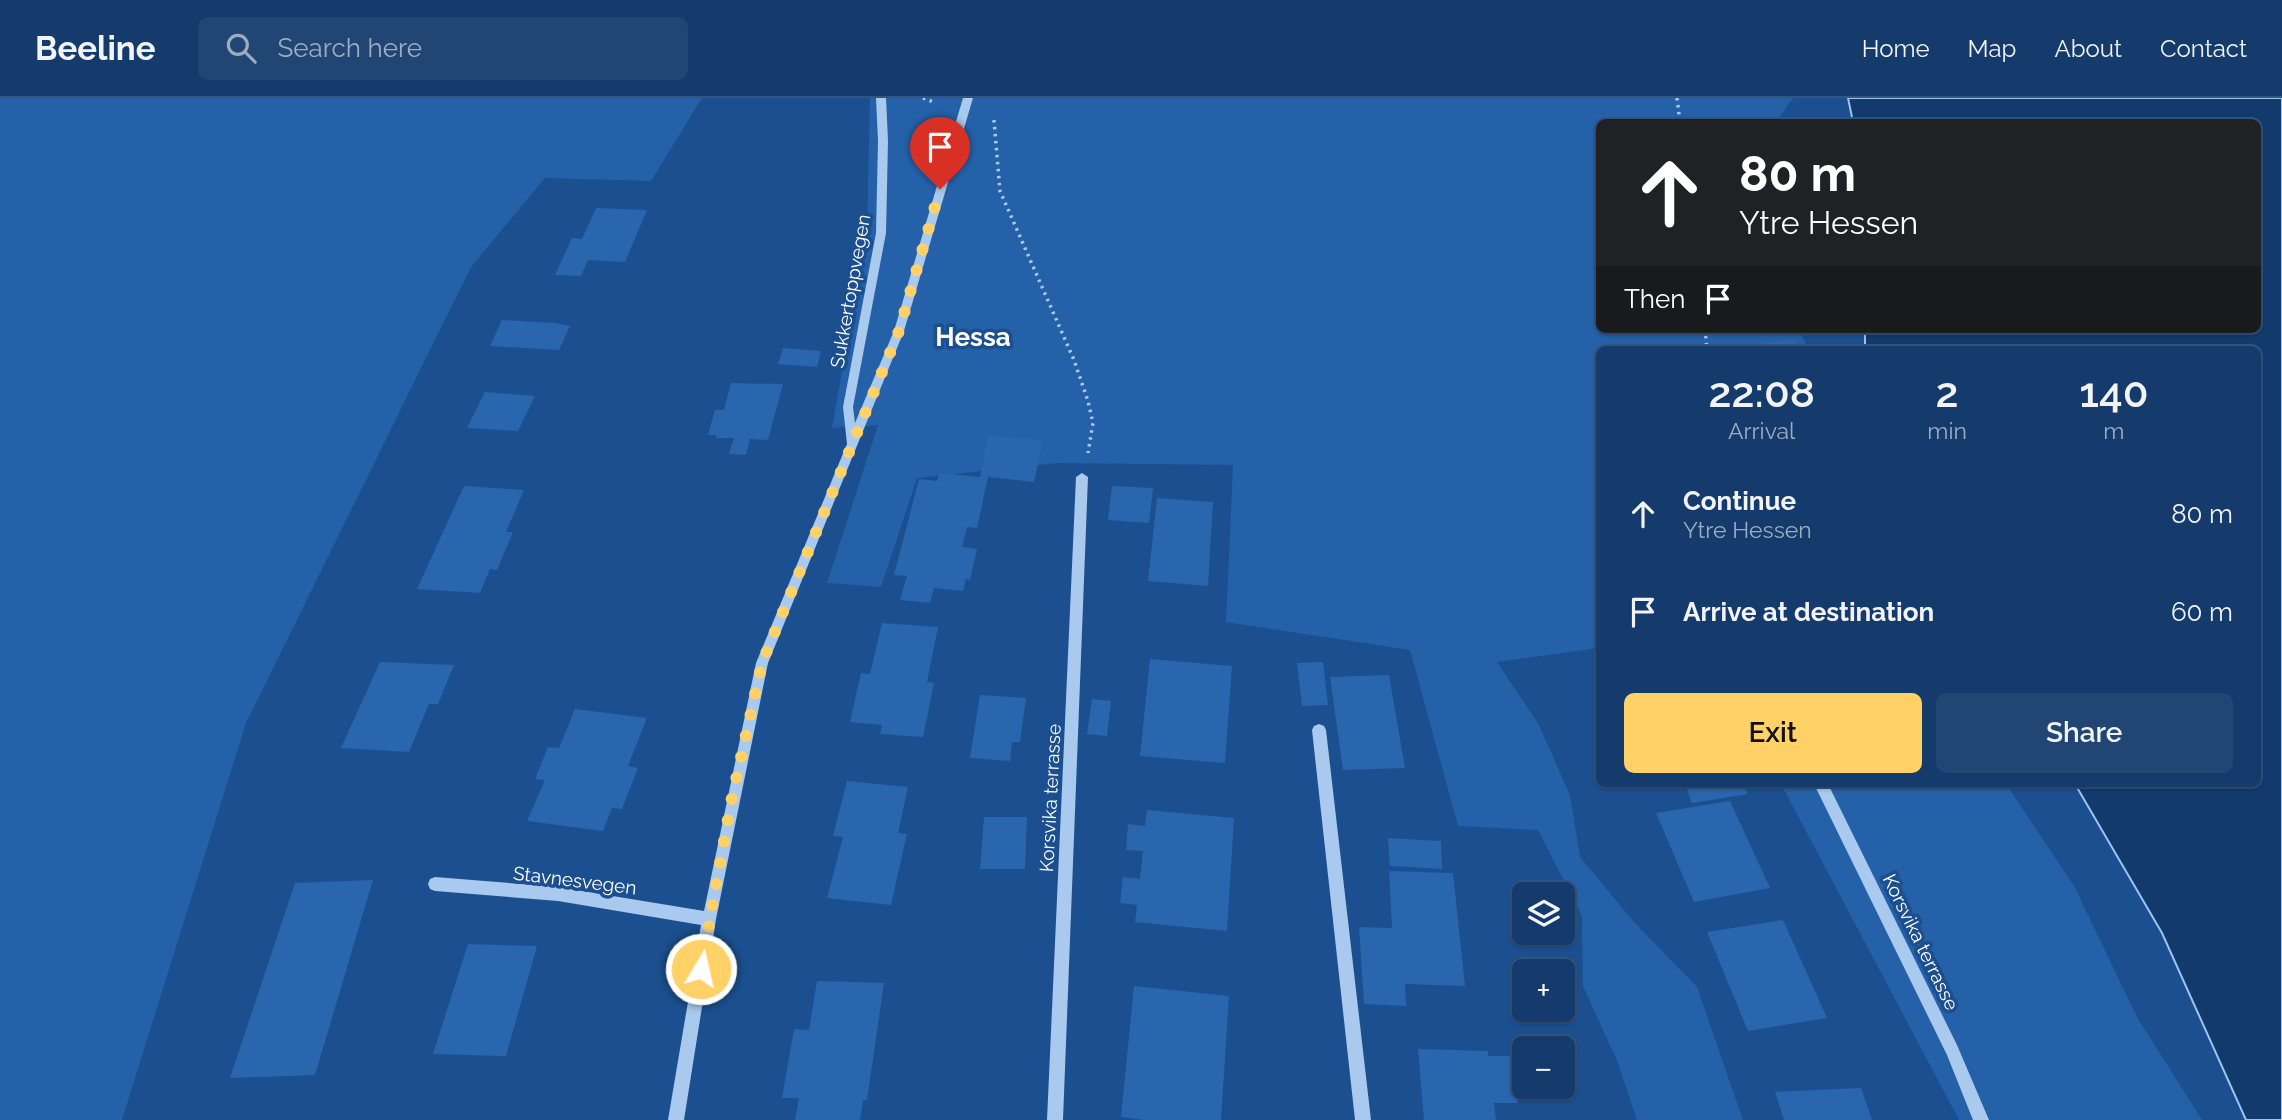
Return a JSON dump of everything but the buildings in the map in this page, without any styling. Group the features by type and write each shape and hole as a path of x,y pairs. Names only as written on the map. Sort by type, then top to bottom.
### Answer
{"street":[{"name":"Sukkertoppvegen","path":"853,446 848,407 881,233 881,98"},
{"path":"676,1120 709,919 762,663 817,524 853,446 899,331 968,98"},
{"name":"Korsvika terrasse","path":"1055,1120 1082,477"},
{"path":"1319,730 1363,1120"},
{"name":"Korsvika terrasse","path":"1822,787 1952,1050 1981,1120"},
{"name":"Stavnesvegen","path":"435,884 558,894 709,919"}],"path":[{"path":"1677,98 1680,119"},
{"path":"994,110 1000,191 1074,360 1088,401 1093,423 1082,477"}],"shaded area":[{"path":"0,98 702,98 651,181 545,178 471,267 246,723 122,1120 0,1120"},
{"path":"870,98 1793,98 1778,119 1596,119 1596,333 1800,333 1807,346 1596,346 1596,648 1497,662 1538,723 1570,795 1580,857 1634,922 1697,987 1743,1120 1637,1120 1617,1061 1583,986 1582,916 1575,902 1575,882 1565,882 1538,830 1458,826 1410,650 1226,622 1233,465 1058,463 917,478 881,587 827,583 878,425 832,428 867,228"},
{"path":"1848,98 2282,98 2282,1120 2246,1120 2162,933 2077,787 2261,787 2261,346 1865,346 1865,333 2261,333 2261,119 1852,119"},
{"path":"1783,787 2008,787 2074,886 2137,1017 2202,1120 1959,1120"}],"district":[{"name":"Hessa","path":"973,337"}],"route":[{"path":"701,969 731,802 762,663 817,524 853,446 899,331 940,189"}]}
